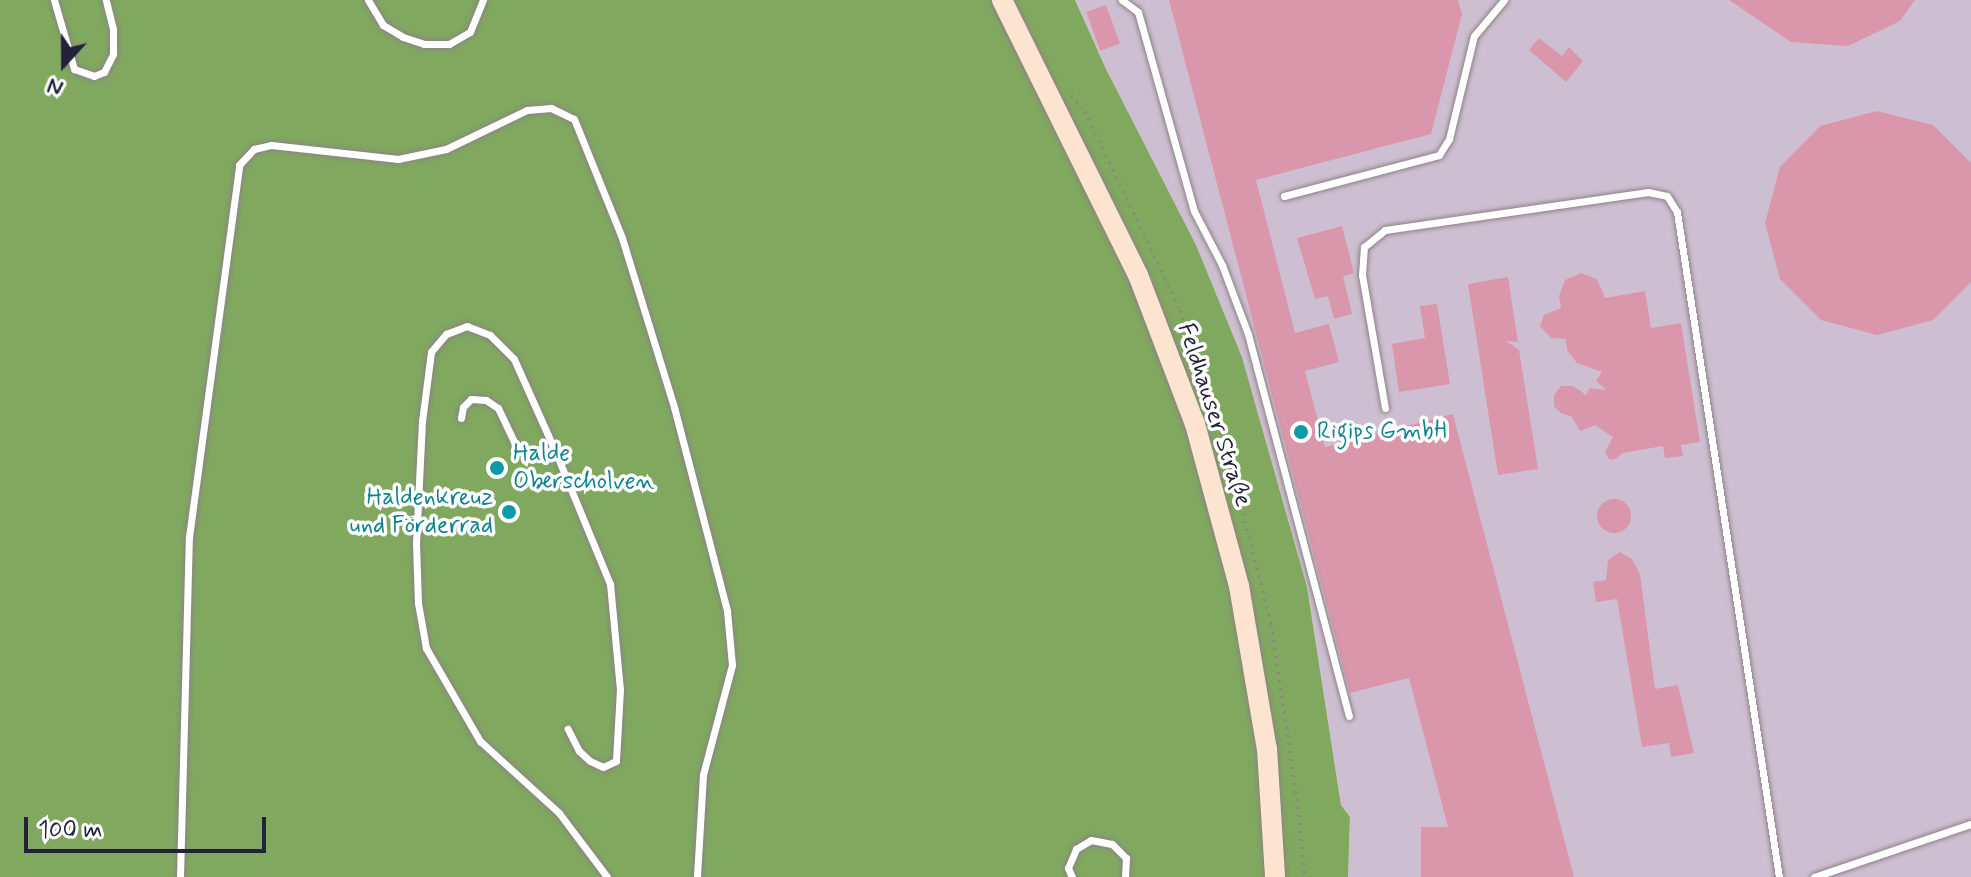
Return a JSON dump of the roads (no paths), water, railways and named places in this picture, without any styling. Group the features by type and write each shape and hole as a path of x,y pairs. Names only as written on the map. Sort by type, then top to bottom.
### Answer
{"street":[{"name":"Feldhauser Straße","path":"1002,0 1138,275 1195,424 1239,586 1267,749 1275,877"}],"lane":[{"path":"54,0 74,69 94,76 104,72 113,54 113,29 106,0"},
{"path":"368,0 383,25 403,37 424,44 449,44 470,32 483,0"},
{"path":"1122,0 1138,12 1194,211 1222,265 1248,334 1349,716"},
{"path":"1284,196 1439,155 1449,139 1474,36 1504,0"},
{"path":"180,877 189,537 239,165 254,149 271,145 398,159 446,149 527,110 551,108 574,119 622,238 674,407 727,611 732,665 703,775 697,877"},
{"path":"1385,408 1362,275 1364,247 1385,230 1648,192 1667,196 1677,212 1779,877"},
{"path":"568,729 579,751 590,761 603,767 616,761 620,689 610,584 568,474 514,359 490,335 467,326 446,334 431,352 422,421 416,543 418,603 426,648 480,741 559,813 607,877"},
{"path":"461,418 463,407 471,399 486,400 498,408 517,448 529,456 556,453"},
{"path":"1814,877 1971,824"},
{"path":"1072,877 1068,868 1076,849 1091,840 1112,844 1126,858 1125,877"}],"place":[{"name":"Rigips GmbH","path":"1301,432"},
{"name":"Halde Oberscholven","path":"497,468"},
{"name":"Haldenkreuz und Förderrad","path":"509,512"}]}
